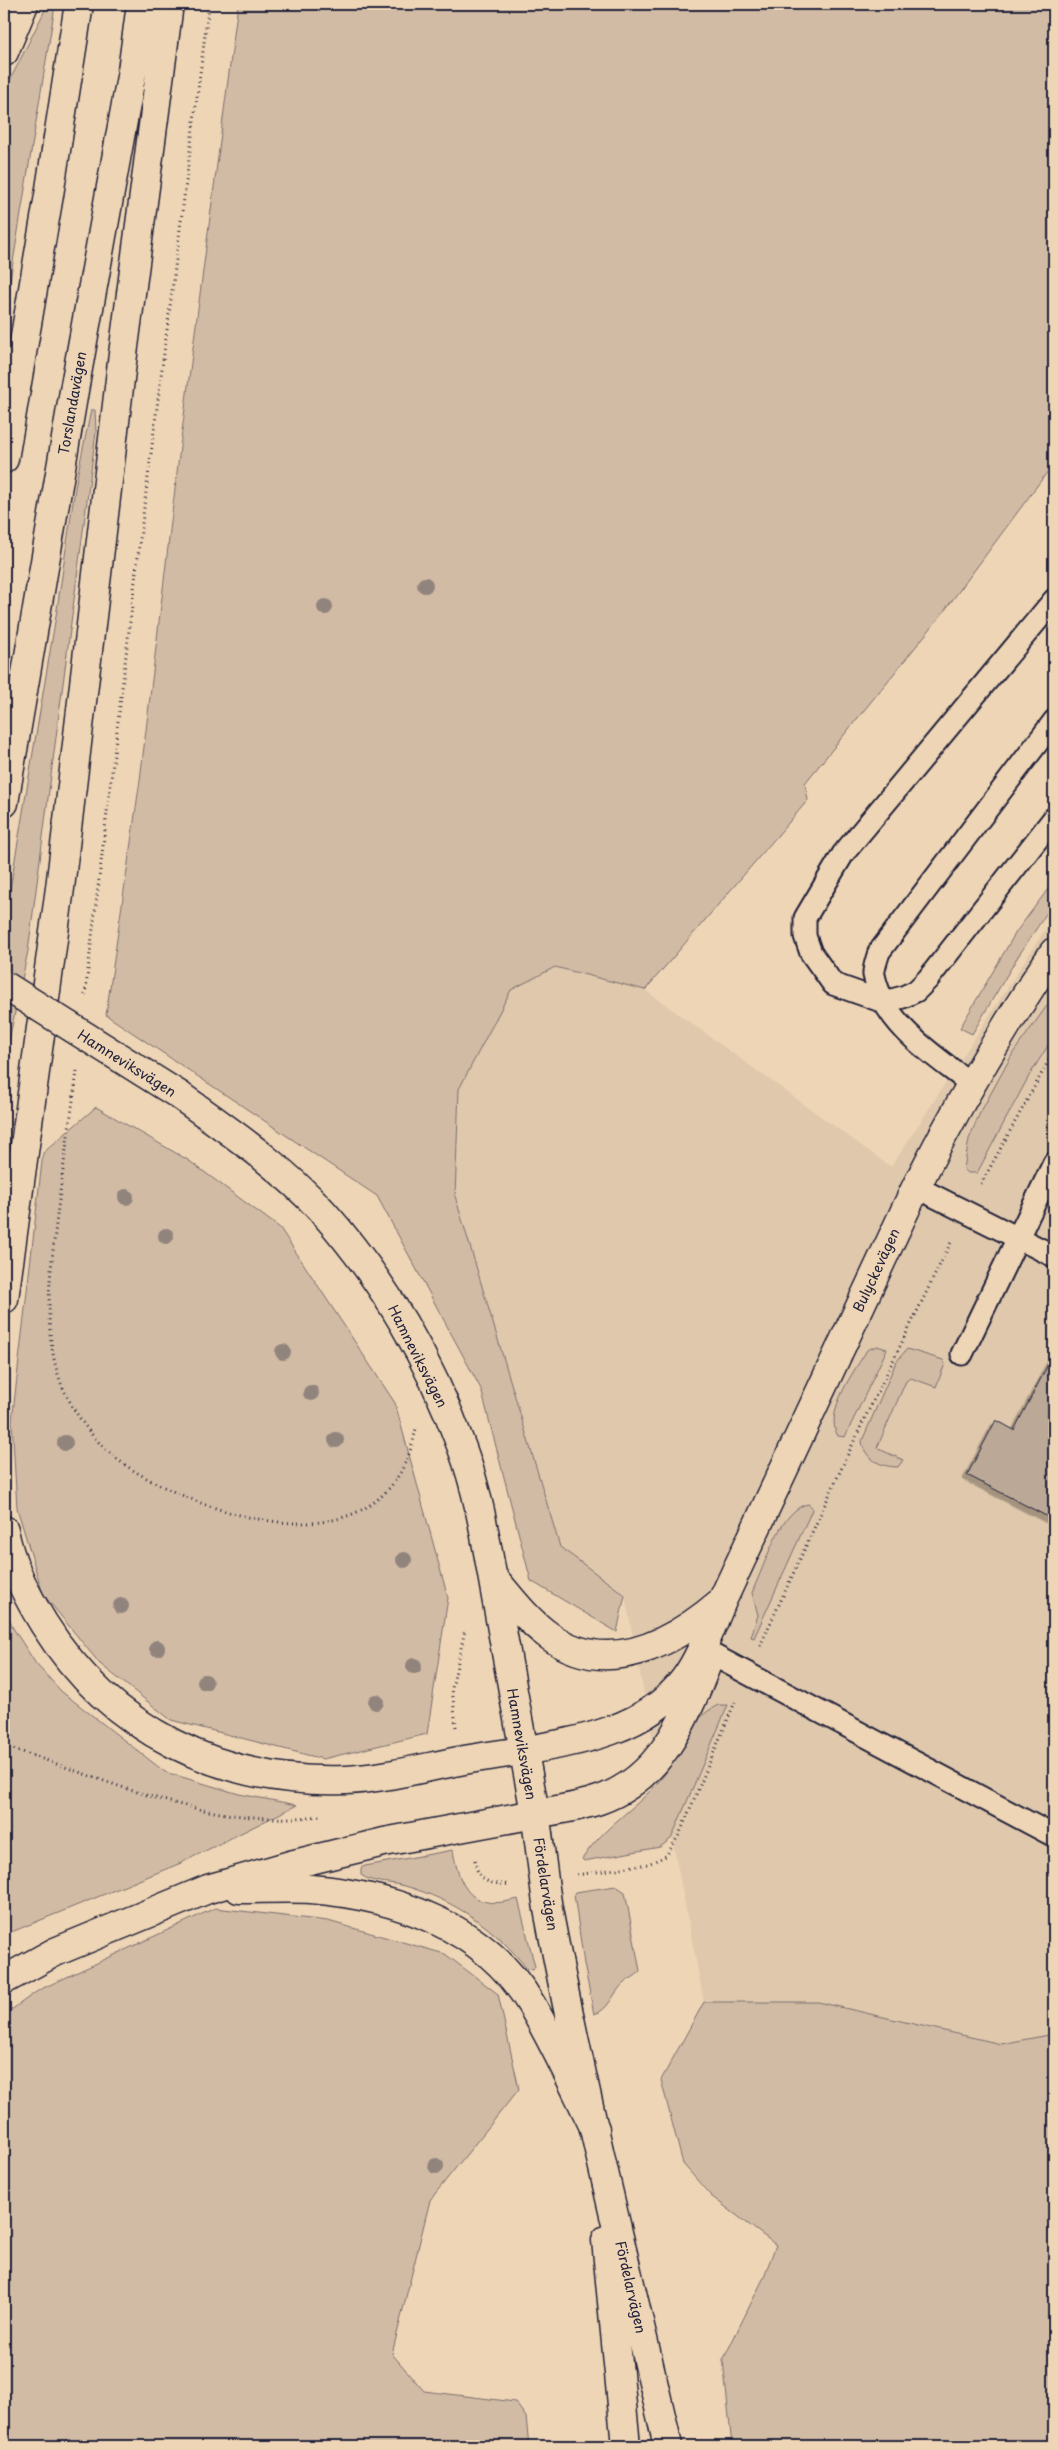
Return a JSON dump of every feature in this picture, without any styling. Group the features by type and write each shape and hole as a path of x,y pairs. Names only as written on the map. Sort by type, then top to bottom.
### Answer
{"main road":[{"path":"4,52 24,4"},
{"path":"4,459 79,4"},
{"name":"Torslandavägen","path":"4,803 75,385 132,70 141,4"},
{"path":"4,1299 60,888 121,372 170,4"},
{"name":"Bulyckevägen","path":"4,1980 55,1952 208,1889 294,1864 384,1842 471,1827 601,1799 631,1784 646,1770 674,1737 711,1642 722,1601 916,1187 993,1045 1054,952"},
{"name":"Hamneviksvägen","path":"4,985 179,1096 249,1145 323,1212 373,1274 406,1327 438,1391 463,1450 481,1516 522,1751 535,1814"},
{"name":"Bulyckevägen","path":"4,1530 16,1571 32,1605 55,1642 83,1677 120,1710 154,1733 186,1749 244,1771 309,1779 347,1780 384,1776 522,1751 602,1734 625,1724 668,1697 685,1679 711,1642"},
{"name":"Bulyckevägen","path":"492,1576 529,1619 549,1636 569,1647 591,1655 619,1656 646,1648 685,1628 722,1601"},
{"name":"Fördelarvägen","path":"535,1814 544,1880 595,2129 668,2446"},
{"path":"208,1889 311,1890 367,1898 431,1917 460,1931 487,1951 512,1977 531,2003 595,2129"},
{"name":"Fördelarvägen","path":"595,2129 626,2446"}],"lane":[{"path":"1054,600 843,854 805,918 805,936 811,953 832,984 884,1002 903,998 916,991 928,979 1054,818"},
{"path":"971,1084 904,1030 884,1002 873,974 879,952 1054,720"},
{"path":"962,1354 1054,1163"},
{"path":"916,1187 1054,1256"},
{"path":"711,1642 747,1674 1054,1836"}],"path":[{"path":"92,941 140,539 209,4"},
{"path":"471,1827 476,1872 485,1880 496,1884 544,1880 648,1864 666,1856 680,1835 747,1674 860,1428 966,1212 1054,1051"},
{"path":"74,1096 61,1180 48,1295 48,1327 61,1383 73,1407 90,1433 114,1456 154,1482 218,1509 250,1518 285,1524 312,1523 355,1514 373,1504 389,1489 406,1464 417,1423 420,1431"},
{"path":"460,1761 452,1688 465,1633 465,1625"}],"shaded area":[{"path":"48,4 54,4 54,12 4,317 4,92"},
{"path":"238,4 1054,4 1054,463 939,618 805,783 808,800 645,990 555,967 511,990 459,1089 455,1196 560,1547 625,1595 617,1632 531,1581 481,1389 377,1196 106,1015 140,780 181,439"},
{"path":"91,410 95,410 96,432 28,951 4,1064 4,925 56,616 76,482"},
{"path":"1054,881 1054,902 1017,958 972,1034 960,1028 1016,932"},
{"path":"1054,916 1054,2034 1001,2044 818,2002 704,2002 625,1596 560,1547 455,1196 459,1089 511,989 554,967 645,990 891,1167"},
{"path":"1054,996 1054,1036 1029,1076 977,1173 968,1173 964,1169 969,1139 979,1115 1013,1053"},
{"path":"96,1107 188,1160 280,1228 395,1403 448,1598 427,1734 323,1759 171,1720 100,1664 43,1594 17,1508 12,1421 43,1153"},
{"path":"877,1346 887,1349 845,1437 838,1436 834,1427 835,1416 842,1392 867,1350"},
{"path":"907,1349 943,1360 945,1364 936,1387 911,1378 906,1381 877,1448 903,1460 898,1467 892,1467 874,1461 866,1453 862,1441 896,1362"},
{"path":"808,1504 812,1507 812,1510 754,1638 751,1637 758,1615 752,1593 770,1549 790,1515"},
{"path":"4,1605 13,1628 36,1664 62,1692 165,1772 239,1794 297,1805 181,1863 4,1935"},
{"path":"718,1705 728,1705 671,1839 660,1847 584,1861 582,1859 601,1836 645,1796 665,1774 687,1735 699,1719"},
{"path":"453,1850 462,1882 472,1895 479,1900 491,1903 518,1899 535,1967 533,1970 527,1969 515,1954 488,1928 457,1908 423,1892 400,1885 371,1880 361,1875 361,1868 365,1866"},
{"path":"616,1886 625,1892 640,1971 620,1987 603,2009 594,2014 584,1964 574,1894 575,1892"},
{"path":"215,1908 328,1921 445,1954 498,1994 519,2089 430,2200 392,2354 424,2391 515,2402 526,2417 529,2446 4,2446 4,2015 39,1990"},
{"path":"704,2002 818,2002 1001,2044 1054,2034 1054,2446 732,2446 723,2360 763,2279 776,2245 711,2196 683,2164 661,2080"}],"building":[{"path":"1054,1353 1054,1520 967,1475 996,1420 1014,1430"}]}
